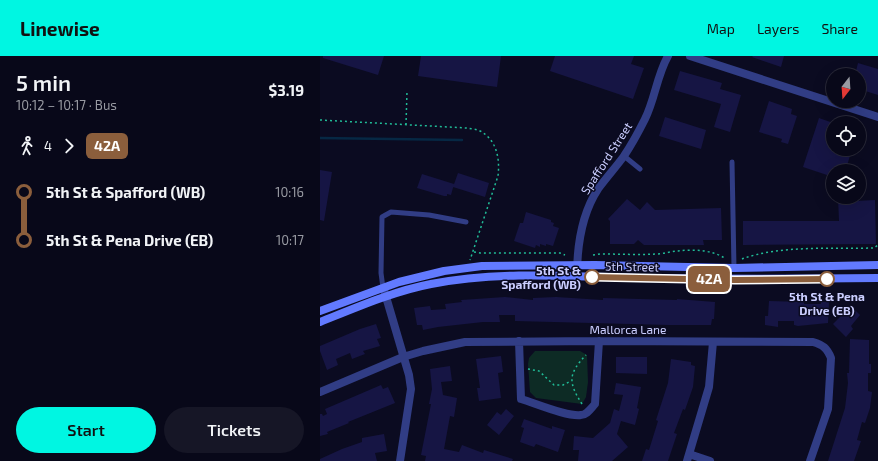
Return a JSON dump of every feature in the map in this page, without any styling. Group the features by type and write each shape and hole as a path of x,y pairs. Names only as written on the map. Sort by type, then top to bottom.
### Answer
{"main road":[{"name":"5th Street","path":"320,311 399,282 444,271 482,266 577,265 734,268 878,265"},
{"name":"5th Street","path":"320,322 386,297 429,284 473,278 513,276 577,276 735,280 878,278"}],"street":[{"name":"Spafford Street","path":"577,276 580,233 585,216 598,190 624,156 638,134 654,98 664,63 668,56"},
{"path":"690,56 878,117"},
{"path":"383,288 409,375 411,389 400,461"},
{"path":"519,341 521,399 571,415 582,415 590,411 595,404 599,341"},
{"name":"Mallorca Lane","path":"320,392 403,357 465,342 812,342 822,345 828,351 831,358 828,409 810,461"},
{"path":"710,461 688,458 709,387 713,342"}],"lane":[{"path":"624,156 640,169"},
{"path":"732,162 734,268"},
{"path":"383,288 381,273 382,217 391,212 429,215 466,222"}],"path":[{"path":"406,125 408,91"},
{"path":"320,120 467,128 480,131 491,141 497,152 500,164 498,176 470,260"},
{"path":"473,252 560,253 565,255"},
{"path":"582,404 575,394 571,381 573,370 586,355"},
{"path":"528,369 538,371 554,385 563,385 571,381"}],"green space":[{"path":"535,351 580,351 587,355 588,382 586,397 582,404 536,398 530,392 528,364 529,358"}],"building":[{"path":"323,56 384,56 378,75 323,58"},
{"path":"421,56 501,56 497,87 418,76"},
{"path":"555,56 634,56 631,64 644,68 633,99 550,71"},
{"path":"784,56 781,67 752,57"},
{"path":"858,63 878,69 878,95 866,91 866,68 857,68"},
{"path":"680,71 722,83 720,89 741,95 730,132 714,127 721,104 674,90"},
{"path":"769,101 792,109 791,114 797,116 788,144 781,142 782,139 759,132"},
{"path":"665,117 706,130 701,149 659,136"},
{"path":"819,118 826,120 826,156 850,156 848,164 826,164 826,175 803,167"},
{"path":"320,170 332,172 324,221 320,220"},
{"path":"458,173 489,183 485,197 453,187"},
{"path":"422,174 454,184 451,195 447,194 447,196 444,196 417,188"},
{"path":"627,199 640,210 647,202 655,210 721,208 722,240 703,240 704,245 644,245 638,240 634,244 610,244 610,221 608,219"},
{"path":"866,200 875,200 876,244 743,245 743,221 839,221 838,204 866,204"},
{"path":"526,212 551,220 551,222 554,223 553,226 559,228 553,246 540,244 540,247 536,245 535,248 514,241 520,223 523,223"},
{"path":"505,297 533,300 533,298 556,297 603,300 603,298 677,299 715,302 714,319 712,319 711,325 669,325 515,321 515,315 499,315 500,322 483,322 423,330 422,325 417,325 414,308 430,306 431,310 446,309 445,304 462,302 461,300"},
{"path":"769,301 804,302 804,304 821,304 821,302 829,302 828,323 798,326 794,325 794,321 778,321 778,327 765,325 765,316 768,316"},
{"path":"851,306 860,315 851,326 853,329 846,337 833,324"},
{"path":"376,324 381,338 377,339 380,346 363,351 365,354 352,359 350,353 336,359 338,365 327,370 320,351 320,346"},
{"path":"850,339 869,340 869,364 871,364 871,373 868,373 868,391 872,392 870,408 865,423 862,422 857,440 861,441 854,461 828,461 845,408 848,383 847,373 849,373"},
{"path":"501,356 503,372 498,373 501,398 479,401 477,388 480,388 476,359"},
{"path":"616,357 647,357 647,374 616,373"},
{"path":"671,359 691,362 691,365 695,366 693,387 685,410 683,409 674,433 677,434 668,461 642,461 646,449 649,450 658,421 656,420 668,383"},
{"path":"450,366 452,381 441,382 443,395 457,398 454,417 450,416 444,449 459,452 462,445 483,453 484,450 513,459 512,461 425,461 426,456 421,455 431,404 429,404 432,389 430,369"},
{"path":"616,383 641,387 637,408 639,409 635,425 621,421 617,434 628,447 612,461 578,461 579,450 573,450 574,436 593,438 610,423 614,409 619,411 623,395 614,394"},
{"path":"381,385 383,389 388,387 395,403 348,422 349,423 327,432 328,434 320,436 320,414 323,416 327,414 325,409"},
{"path":"506,409 514,416 499,435 487,425 497,412 501,415"},
{"path":"524,419 552,429 552,426 565,430 558,452 536,444 534,447 520,442 524,428 521,427"},
{"path":"384,434 387,451 375,453 377,461 320,461 320,459 342,449 362,442 362,438"}],"waterway":[{"path":"320,138 462,140"}],"bus line":[{"name":"42A","path":"592,277 735,280 827,279"}],"place":[{"name":"5th St & Spafford (WB)","path":"592,277"},
{"name":"5th St & Pena Drive (EB)","path":"827,279"}]}
